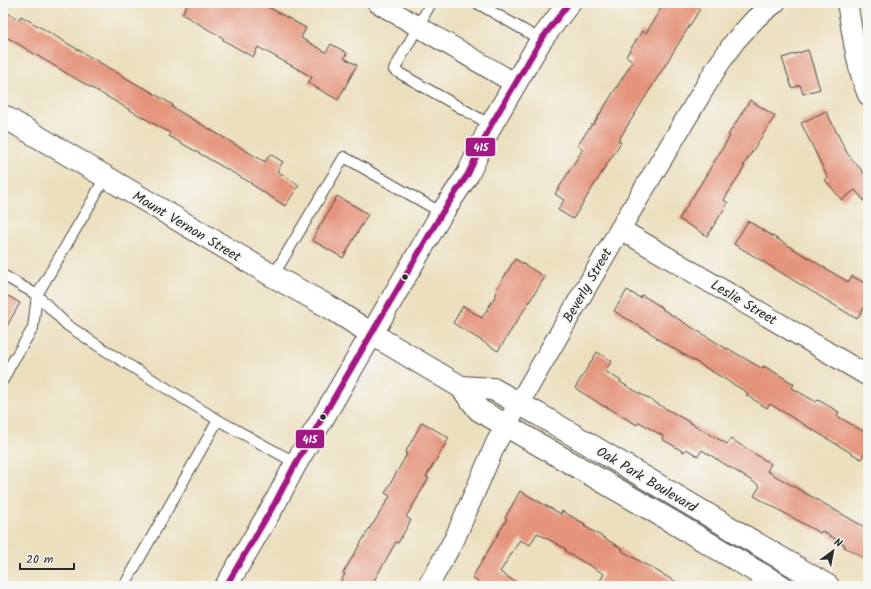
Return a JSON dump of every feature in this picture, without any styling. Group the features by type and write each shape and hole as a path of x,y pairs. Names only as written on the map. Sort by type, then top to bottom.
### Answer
{"street":[{"path":"378,3 516,84"},
{"path":"226,586 442,213 468,174 491,125 541,40 569,3"},
{"name":"Beverly Street","path":"428,586 455,538 496,443 620,229 717,66 745,29 775,3"},
{"path":"848,3 857,58 864,86 868,95"},
{"name":"Mount Vernon Street","path":"3,116 273,276 331,308 372,334"},
{"name":"Leslie Street","path":"620,229 868,376"},
{"name":"Oak Park Boulevard","path":"372,334 461,387 479,410 781,586"},
{"name":"Oak Park Boulevard","path":"461,387 494,389 828,586"}],"lane":[{"path":"431,3 394,70 491,125"},
{"path":"477,3 541,40"},
{"path":"273,276 344,157 442,213"},
{"path":"3,380 33,328 37,295 105,177"},
{"path":"3,275 37,295 67,325 102,349 218,420 296,463"},
{"path":"124,586 218,420"}],"building":[{"path":"188,3 261,3 306,28 301,38 326,52 331,44 347,53 344,58 357,65 338,100 308,83 312,77 258,47 253,57 182,14"},
{"path":"664,3 691,3 700,9 618,141 621,142 573,219 558,210 564,200 555,194 583,149 578,145 592,124 593,125 633,61 626,56 642,31 646,33"},
{"path":"3,10 19,20 21,16 143,87 173,105 172,107 265,162 270,154 283,162 277,171 299,185 285,206 251,183 169,136 170,133 3,35"},
{"path":"808,50 820,89 803,94 800,85 792,88 782,58"},
{"path":"750,100 775,116 743,166 745,166 724,200 728,203 707,236 679,219 730,136 728,135"},
{"path":"826,111 847,153 868,178 868,205 855,190 842,200 825,180 828,178 801,123"},
{"path":"337,196 368,214 343,258 312,240"},
{"path":"748,221 848,282 852,276 868,285 868,301 857,319 734,244"},
{"path":"515,259 545,277 498,351 453,323 463,306 482,318 497,293 495,292"},
{"path":"627,290 640,298 642,295 727,349 763,369 764,366 794,384 792,388 816,402 818,400 839,412 837,416 868,434 868,448 861,459 770,404 767,408 746,395 748,393 614,311"},
{"path":"3,293 20,303 3,333"},
{"path":"597,352 612,361 605,371 621,381 620,382 727,444 731,439 771,464 767,471 868,529 868,560 844,547 845,545 822,531 820,533 754,496 760,486 702,450 698,456 686,449 684,452 662,439 663,436 639,422 637,425 575,388"},
{"path":"422,422 449,438 426,477 429,478 406,517 411,520 398,543 396,542 371,586 338,586 345,574 343,573 390,496 385,493 407,454 405,453"},
{"path":"520,491 561,514 562,511 585,524 584,526 623,549 622,551 683,586 597,586 604,574 565,551 566,549 537,533 530,545 520,540 500,572 522,586 484,586 472,578 507,519 505,518"}],"transit line":[{"name":"415","path":"226,586 442,213 468,174 491,125 541,40 569,3"}]}
